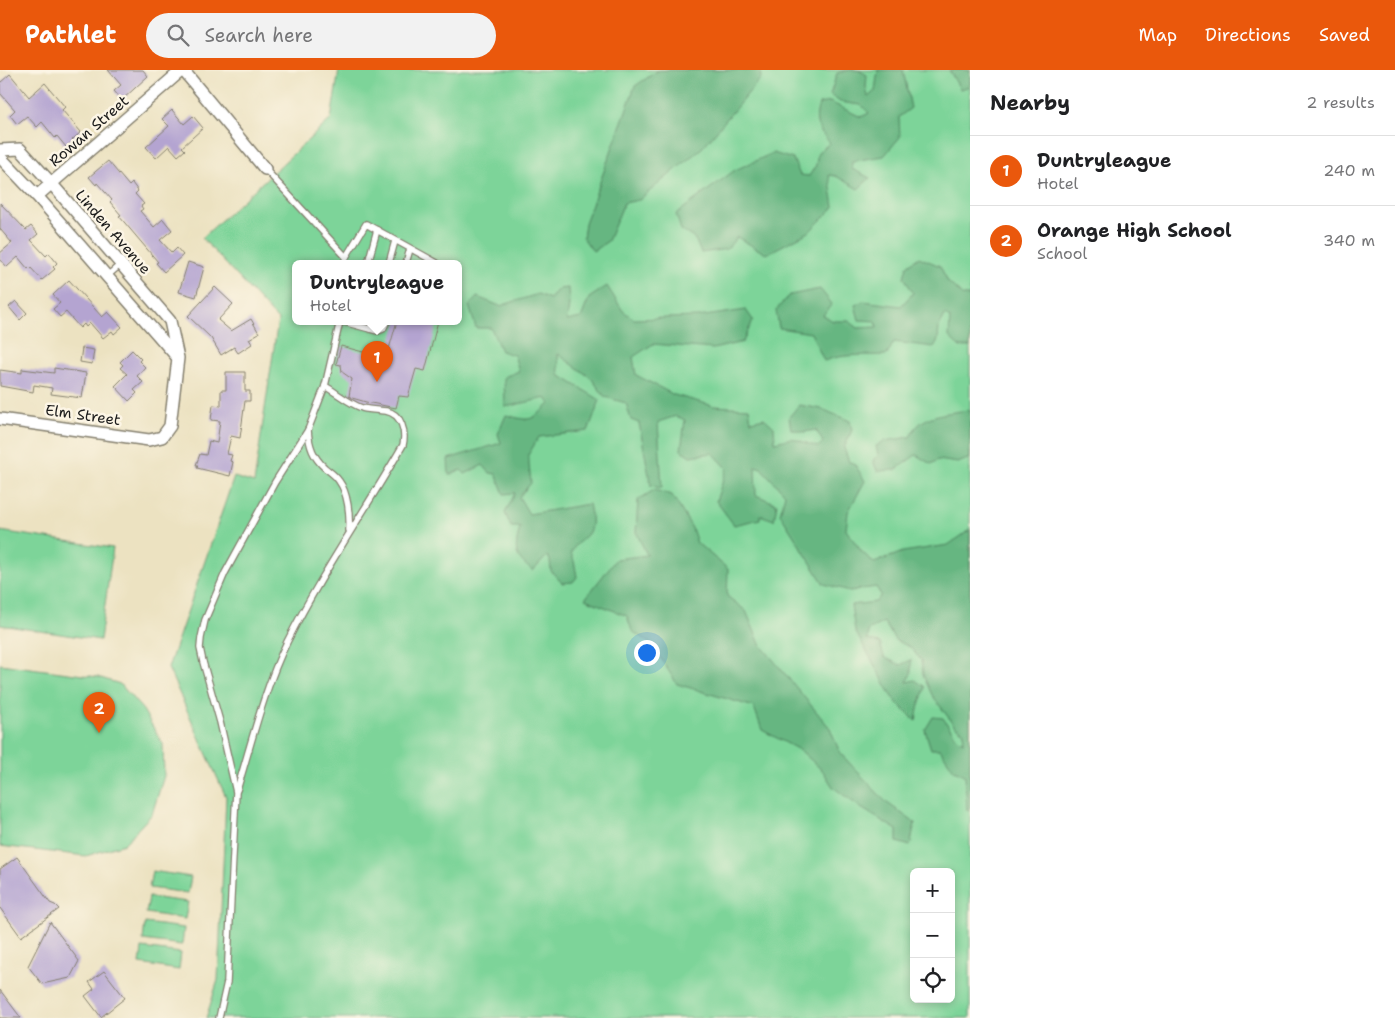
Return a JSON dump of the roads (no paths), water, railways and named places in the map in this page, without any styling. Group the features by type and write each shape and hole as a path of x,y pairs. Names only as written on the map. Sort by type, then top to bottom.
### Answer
{"street":[{"name":"Rowan Street","path":"37,196 183,70 265,169"},
{"name":"Linden Avenue","path":"0,150 20,150 170,321 178,358 170,426 162,437"},
{"path":"0,157 37,196 178,358"},
{"name":"Elm Street","path":"0,418 149,440 162,437"}],"lane":[{"path":"265,169 345,260 366,224 431,260"},
{"path":"369,260 377,230"},
{"path":"390,260 395,240"},
{"path":"407,260 410,249"},
{"path":"106,277 121,264"},
{"path":"236,792 220,722 202,662 201,638 205,620 225,573 275,482 308,430 325,386 339,325"},
{"path":"359,325 378,331 383,329 385,325"},
{"path":"370,329 372,325"},
{"path":"219,1018 227,982 236,792 271,680 286,644 349,532 403,445 404,432 402,423 388,411 361,408 325,386"},
{"path":"308,430 311,450 325,468 338,479 342,486 349,532"}],"place":[{"name":"Duntryleague","path":"377,382"},
{"name":"Orange High School","path":"99,733"}]}
